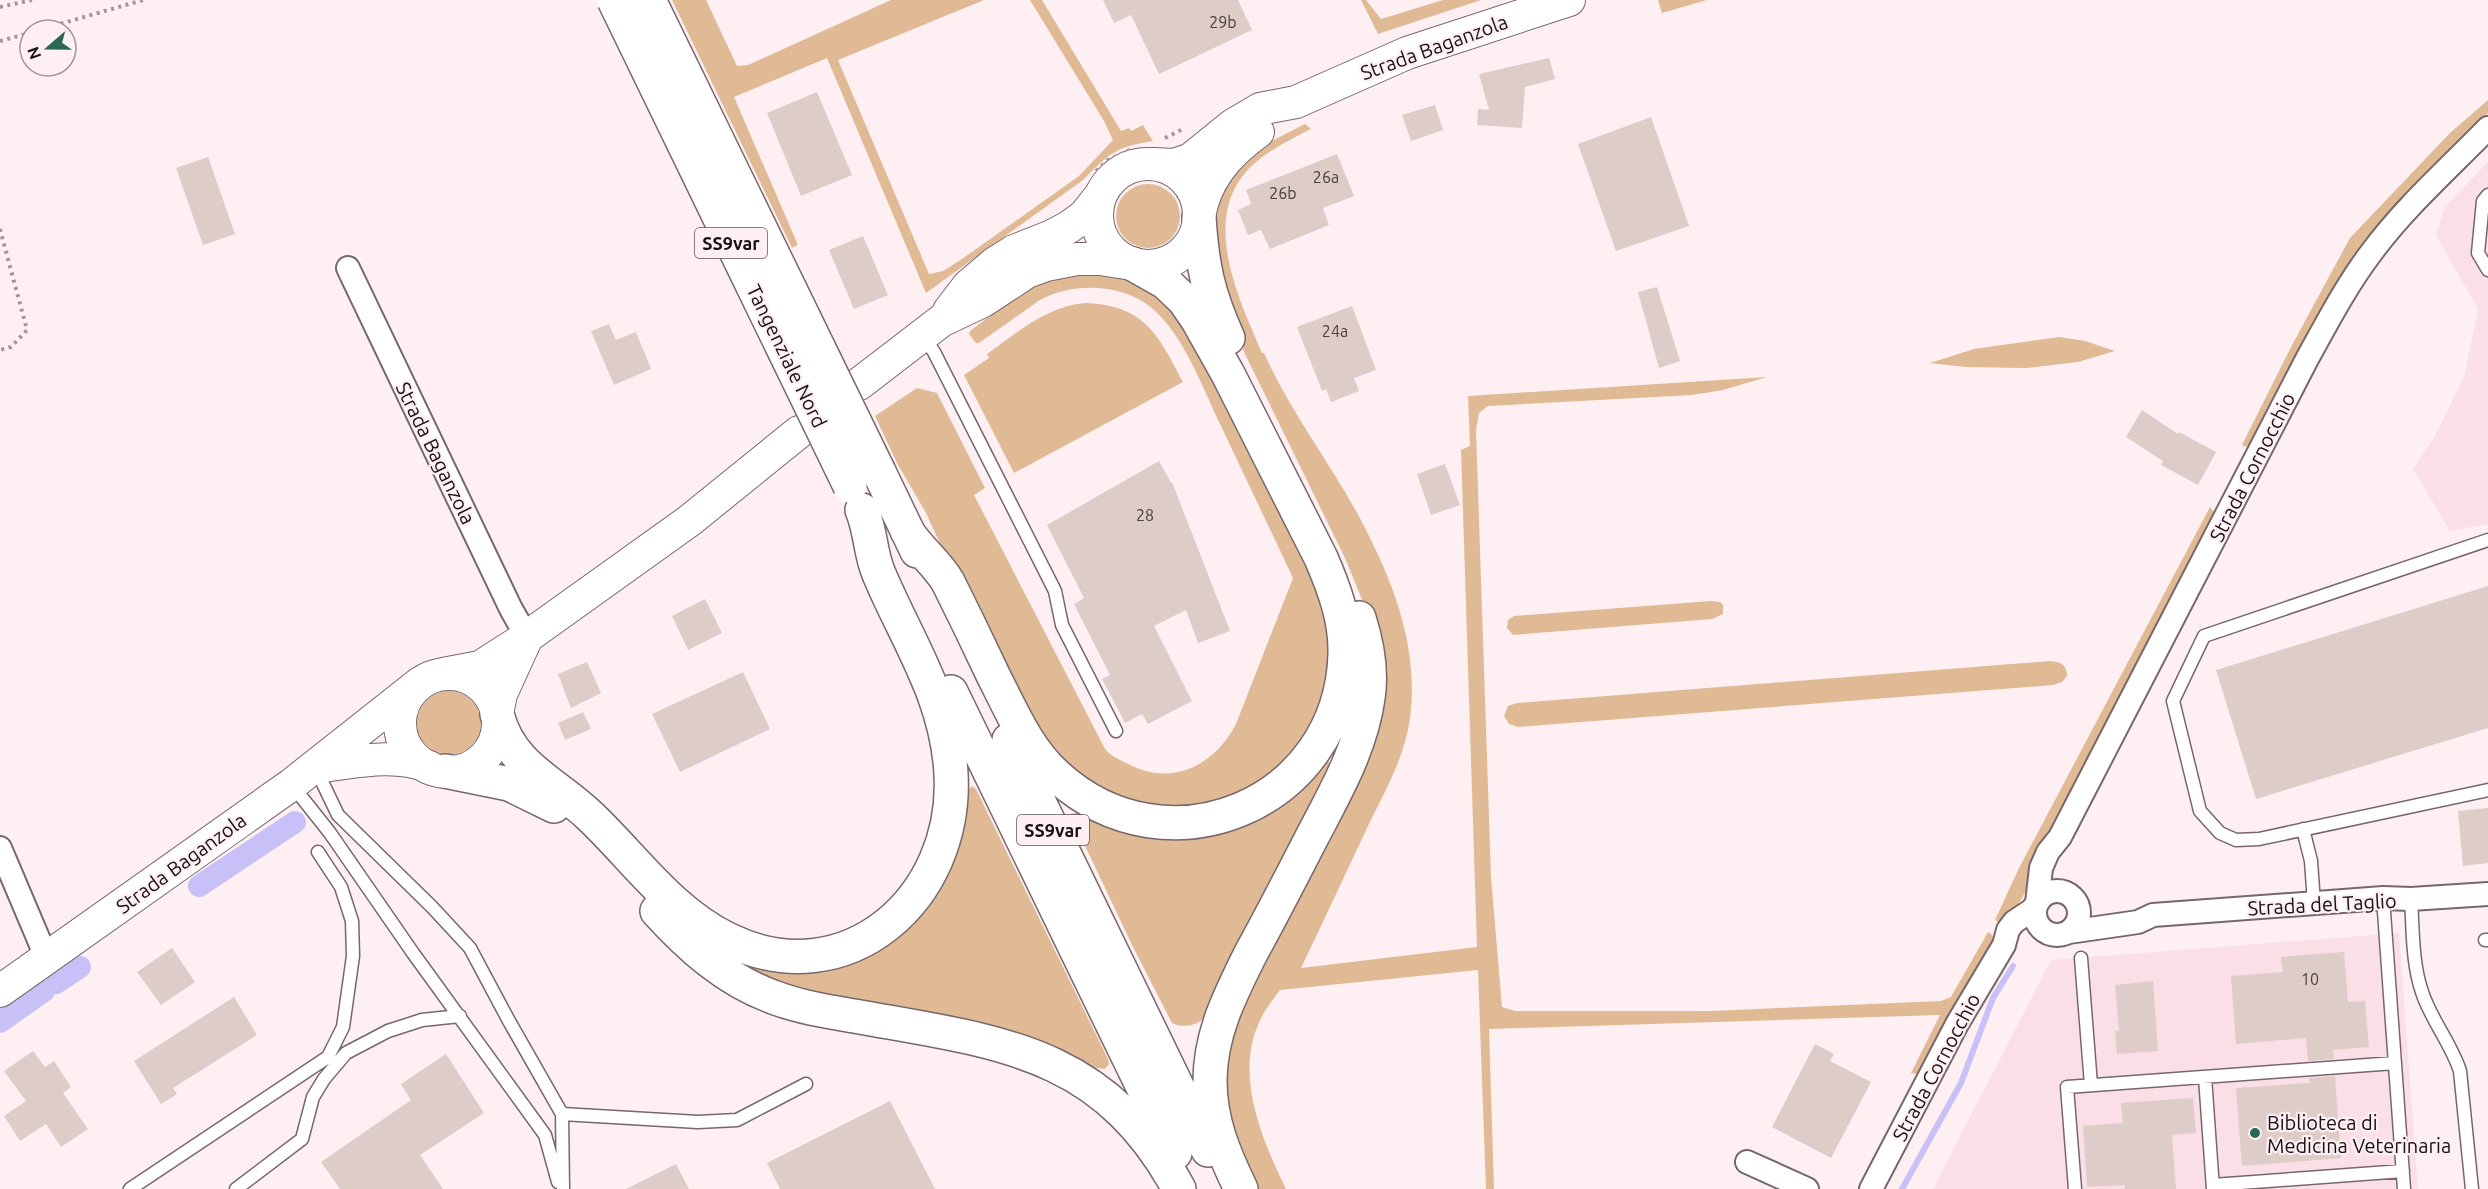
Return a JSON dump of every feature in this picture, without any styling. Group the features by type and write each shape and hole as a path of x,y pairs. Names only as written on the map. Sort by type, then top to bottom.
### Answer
{"highway":[{"name":"Tangenziale Nord","path":"614,0 864,489"},
{"name":"SS9var","path":"650,0 864,489 1192,1189"},
{"path":"1199,217 1203,266 1214,305 1245,377 1332,547 1348,585 1366,645 1370,682 1364,716 1351,756 1333,798 1229,997 1213,1043 1210,1082 1212,1114 1219,1141 1241,1189"},
{"path":"907,531 919,548 937,565 948,582 1028,743 1049,769 1085,798 1116,814 1142,821 1179,823 1205,820 1236,811 1264,797 1282,784 1307,759 1331,720 1342,684 1345,656 1344,634 1333,586 1228,374 1197,319 1184,300 1165,282 1133,264"},
{"name":"SS9var","path":"864,489 907,531 1227,1189"},
{"path":"497,714 508,742 526,766 579,806 670,898 712,931 746,947 788,955 833,951 866,938 897,917 910,905 930,875 944,842 952,789 949,751 940,707 925,668 879,574 864,489"},
{"path":"438,770 508,784 563,812 585,830 687,942 720,969 754,989 773,998 813,1008 996,1042 1033,1054 1068,1071 1101,1092 1129,1119 1154,1149 1179,1189"}],"main road":[{"name":"Strada Baganzola","path":"932,328 968,286 995,263 1014,251 1052,236 1084,216 1109,182 1122,171 1138,165 1174,165 1185,162 1251,114 1265,108 1302,100 1407,53 1569,0"},
{"name":"Strada Baganzola","path":"859,384 932,328 983,301 1018,277 1046,265 1089,259 1158,265 1174,259 1191,242 1204,195 1221,165 1246,141 1302,100"},
{"path":"1154,164 1170,169 1184,179 1197,201 1199,217"},
{"path":"1100,196 1097,221 1102,237 1118,256 1133,264"},
{"name":"Strada Baganzola","path":"0,991 303,776 431,679 480,667 527,637 689,521 799,432"},
{"name":"Strada Baganzola","path":"303,776 394,759 412,761 438,770 469,767 487,753 495,738 501,694 527,637"},
{"path":"438,770 417,759 407,747 400,725 405,702 431,679 467,677 481,686 491,699 497,714"}],"street":[{"name":"Strada Cornocchio","path":"2060,837 2057,873 2061,884 2078,904 2079,920 2059,932 2038,924 2035,910 2041,868 2048,852 2060,837 2307,359 2364,262 2386,234 2488,128"},
{"name":"Strada Baganzola","path":"348,268 511,609 527,637"},
{"path":"0,848 47,959"},
{"name":"Strada Cornocchio","path":"1871,1189 1957,1024 2003,947 2011,926 2032,910 2041,897 2053,891 2071,895"},
{"name":"Strada del Taglio","path":"2071,895 2081,905 2091,910 2138,911 2156,915 2383,898 2411,899 2488,894"},
{"name":"Strada del Taglio","path":"2059,932 2138,922 2156,915"},
{"path":"2003,947 2032,933 2059,932"},
{"path":"1748,1161 1807,1189"}],"lane":[{"path":"2488,195 2483,201 2478,253 2488,270"},
{"path":"932,328 934,352 1055,591 1062,625 1116,731"},
{"path":"2488,540 2204,636 2174,701 2200,811 2220,833 2236,840 2259,838 2488,790"},
{"path":"303,776 330,833 545,1135 561,1189"},
{"path":"303,776 338,815 432,906 470,948 508,1021 562,1114 561,1189"},
{"path":"2303,829 2310,861 2314,903"},
{"path":"130,1189 328,1057 343,1027 353,956 352,921 341,887 318,852"},
{"path":"2383,898 2404,1189"},
{"path":"2411,899 2414,953 2421,991 2434,1021 2455,1056 2460,1071 2472,1189"},
{"path":"2081,958 2091,1085"},
{"path":"236,1189 302,1139 313,1097 324,1079 346,1053 388,1031 422,1020 460,1016"},
{"path":"2075,1189 2067,1087 2395,1063"},
{"path":"2205,1077 2213,1187 2403,1171"},
{"path":"562,1114 698,1122 737,1120 806,1084"}],"path":[{"path":"0,7 32,0"},
{"path":"78,19 143,0"},
{"path":"0,41 18,36"},
{"path":"0,229 27,330 11,347 0,350"}],"shaded area":[{"path":"672,0 706,0 737,66 748,65 891,0 984,0 838,60 929,274 943,271 959,261 1079,176 1113,140 1104,121 1030,0 1042,0 1121,131 1129,128 1131,131 1143,125 1153,141 1130,146 1114,153 1083,180 926,293 827,58 734,97 798,245 792,248"},
{"path":"1361,0 1366,0 1381,19 1443,0 1481,0 1378,34"},
{"path":"1658,0 1707,0 1662,13"},
{"path":"2488,100 2488,113 2402,201 2251,444 2246,447 2242,445 2291,347 2350,238 2450,133"},
{"path":"1305,124 1311,129 1259,160 1245,173 1232,193 1226,215 1229,263 1244,310 1262,353 1352,504 1386,572 1408,643 1412,693 1410,718 1399,761 1301,968 1477,947 1461,450 1470,446 1468,396 1767,377 1723,390 1692,395 1488,406 1479,413 1476,430 1491,877 1502,1007 1515,1011 1711,1011 1941,1001 1951,997 1988,932 1992,935 1994,943 1923,1069 1916,1074 1911,1073 1940,1015 1489,1029 1494,1189 1486,1189 1478,970 1280,990 1258,1025 1249,1066 1255,1109 1261,1130 1286,1189 1252,1189 1227,1132 1223,1043 1355,776 1365,607 1345,558 1245,354 1224,296 1214,230 1216,210 1224,184 1260,147"},
{"path":"2488,162 2488,524 2450,531 2413,469 2435,436 2464,377 2478,309 2436,235 2444,208"},
{"path":"1148,184 1166,190 1174,198 1180,216 1174,234 1166,242 1148,248 1130,242 1122,234 1116,216 1122,198 1130,190"},
{"path":"1066,273 1121,275 1175,306 1319,575 1336,666 1299,754 1228,804 1139,810 1050,757 949,563 926,513 897,463 875,416 917,388 937,393 985,488 974,495 1105,749 1113,756 1144,771 1160,773 1176,773 1204,761 1227,739 1236,724 1293,578 1192,363 1174,333 1152,308 1140,300 1112,290 1082,288 1067,290 1040,300 979,343 976,343 969,334 1025,289"},
{"path":"1085,303 1122,309 1147,325 1157,336 1183,382 1014,473 964,375 989,358 987,354 1021,329 1058,309"},
{"path":"2059,337 2085,341 2115,351 2078,362 2027,368 1966,367 1930,363 1974,349"},
{"path":"2210,507 2214,516 2036,866 2026,891 2019,903 2000,923 1995,920 2019,868"},
{"path":"1720,602 1723,605 1723,614 1712,619 1513,635 1507,628 1508,620 1514,616"},
{"path":"2051,661 2063,665 2067,672 2062,682 2053,685 1518,727 1509,724 1504,716 1508,706 1517,703"},
{"path":"449,691 467,696 472,700 476,705 481,723 476,741 472,746 467,750 449,755 431,750 426,746 422,741 417,723 422,705 426,700 431,696"},
{"path":"1326,760 1332,765 1207,1016 1191,1025 1181,1026 1172,1023 1070,814 1079,812 1138,831"},
{"path":"972,786 976,789 1108,1059 1109,1064 1105,1069 1089,1067 807,997 739,964 760,966 906,929 931,903 948,874 959,845 968,790"},
{"path":"2399,933 2418,1189 1933,1189 2051,960"}],"building":[{"path":"1103,0 1238,0 1252,30 1159,74 1131,15 1114,23"},
{"path":"1549,58 1555,79 1525,87 1522,128 1477,125 1478,109 1489,110 1479,74"},
{"path":"817,92 852,175 801,196 767,113"},
{"path":"1435,105 1443,130 1411,141 1402,115"},
{"path":"1651,117 1689,226 1616,251 1578,144"},
{"path":"1337,154 1354,196 1323,208 1329,225 1270,249 1261,230 1248,235 1238,210 1251,204 1246,190"},
{"path":"208,157 235,234 203,245 176,168"},
{"path":"863,236 888,295 854,309 829,250"},
{"path":"1657,287 1680,361 1659,368 1638,292"},
{"path":"1352,306 1376,370 1354,378 1359,391 1331,402 1326,389 1322,391 1297,327"},
{"path":"609,324 616,340 636,332 651,369 614,385 591,331"},
{"path":"2142,410 2178,434 2179,432 2216,452 2198,485 2161,465 2163,461 2126,437"},
{"path":"1159,461 1172,482 1230,631 1198,643 1186,610 1154,626 1192,701 1148,724 1142,714 1125,723 1102,679 1110,675 1074,604 1084,598 1047,525"},
{"path":"1445,464 1460,505 1431,515 1417,474"},
{"path":"2488,586 2488,728 2256,799 2216,670"},
{"path":"705,599 722,633 688,650 672,616"},
{"path":"587,662 601,693 571,708 558,674"},
{"path":"743,672 770,729 680,772 652,714"},
{"path":"583,712 591,729 565,740 558,723"},
{"path":"2488,808 2488,863 2463,866 2458,811"},
{"path":"172,948 195,982 161,1005 137,972"},
{"path":"2344,952 2348,1002 2365,1001 2369,1047 2333,1050 2334,1059 2308,1061 2306,1038 2236,1044 2231,976 2283,972 2281,957"},
{"path":"2153,981 2158,1051 2117,1054 2115,1031 2119,1031 2115,985"},
{"path":"234,997 257,1035 173,1088 177,1094 161,1104 134,1061"},
{"path":"1815,1044 1834,1054 1830,1061 1871,1082 1831,1158 1772,1127"},
{"path":"33,1051 45,1067 54,1061 71,1087 63,1093 88,1129 61,1147 46,1124 20,1141 4,1116 26,1101 4,1071"},
{"path":"446,1054 484,1113 420,1155 443,1189 340,1189 321,1162 411,1100 401,1084"},
{"path":"2335,1076 2341,1158 2242,1166 2236,1088 2310,1083 2309,1078"},
{"path":"2193,1098 2196,1133 2172,1135 2176,1189 2125,1189 2125,1185 2087,1187 2083,1126 2123,1123 2121,1103"},
{"path":"890,1101 935,1189 780,1189 767,1163"},
{"path":"676,1164 689,1189 626,1189"}],"waterway":[{"path":"199,886 295,822"},
{"path":"1902,1189 1961,1083 1993,998 2013,966"},
{"path":"56,983 80,967"},
{"path":"0,1022 44,991"}],"place":[{"name":"Biblioteca di Medicina Veterinaria","path":"2255,1133"}]}
